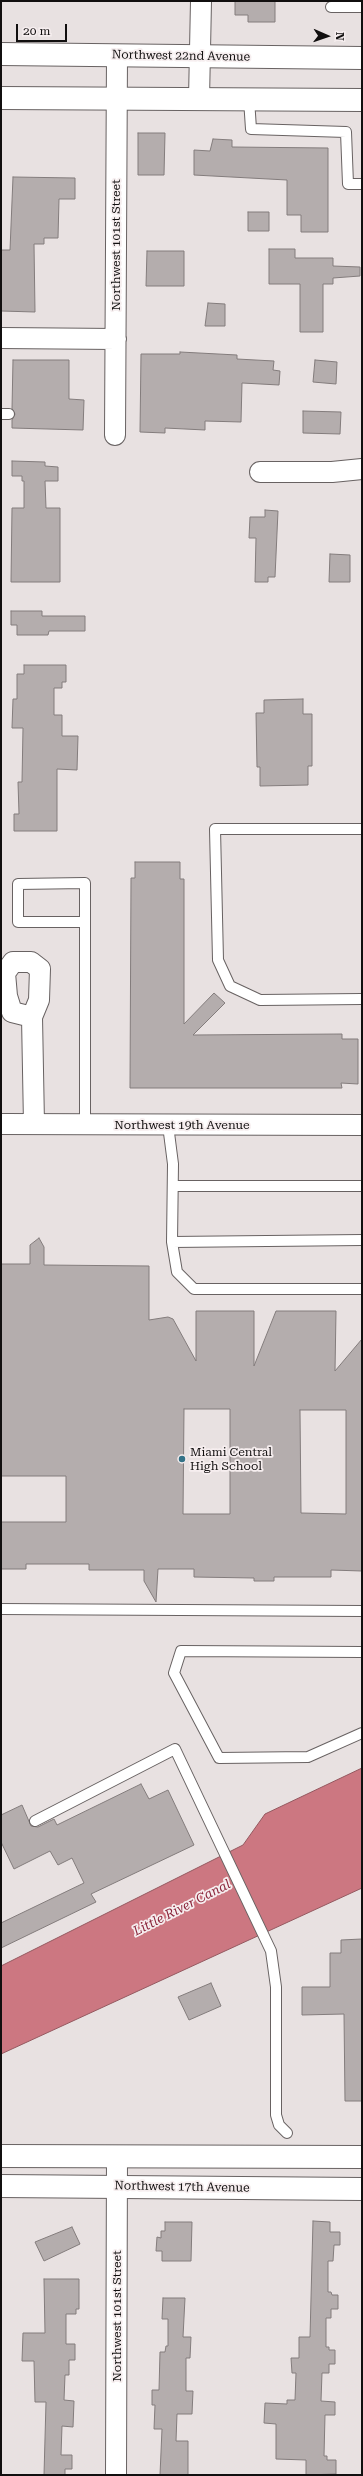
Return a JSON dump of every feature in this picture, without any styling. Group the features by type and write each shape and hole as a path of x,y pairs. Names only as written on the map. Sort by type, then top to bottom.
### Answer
{"main road":[{"name":"Northwest 22nd Avenue","path":"1,54 362,58"},
{"path":"1,98 362,100"},
{"path":"1,2156 362,2157"},
{"path":"278,2189 279,2156"},
{"name":"Northwest 17th Avenue","path":"1,2186 362,2189"}],"street":[{"path":"199,99 201,1"},
{"name":"Northwest 101st Street","path":"115,435 117,56"},
{"path":"1,338 116,339"},
{"path":"260,472 332,472 362,469"},
{"path":"32,1017 34,1124"},
{"name":"Northwest 19th Avenue","path":"1,1124 362,1125"},
{"name":"Northwest 101st Street","path":"116,2475 117,2156"}],"lane":[{"path":"331,7 362,7"},
{"path":"249,99 251,129 346,132 348,184 362,184"},
{"path":"362,829 215,829 218,960 230,986 260,1000 362,999"},
{"path":"85,922 18,922 18,884 84,883 85,922 86,1124"},
{"path":"168,1124 173,1164 172,1242 177,1272 194,1289 362,1289"},
{"path":"173,1186 362,1186"},
{"path":"172,1242 362,1240"},
{"path":"1,1609 362,1611"},
{"path":"362,1652 181,1651 174,1673 219,1758 308,1757 362,1733"},
{"path":"35,1821 175,1749 219,1845 271,1951 276,1987 276,2115 279,2125 287,2133"}],"water":[{"name":"Little River Canal","path":"362,1768 362,1888 1,2054 1,1966 243,1845 265,1814"}],"building":[{"path":"235,1 275,1 275,22 248,22 248,15 235,15"},
{"path":"138,133 165,133 164,175 138,175"},
{"path":"213,139 232,140 232,147 328,148 328,232 301,232 301,215 287,215 287,180 194,175 194,150 210,151"},
{"path":"13,177 75,178 75,199 59,199 58,238 44,238 44,244 34,244 35,312 1,311 1,250 10,250"},
{"path":"248,212 269,212 269,231 248,231"},
{"path":"269,249 295,249 295,258 333,258 333,266 360,267 360,276 333,278 333,284 323,284 323,332 300,332 300,284 269,284"},
{"path":"147,251 184,251 184,286 146,286"},
{"path":"208,303 225,304 225,326 205,326"},
{"path":"180,352 237,355 237,359 274,361 273,370 280,371 279,385 242,383 241,422 205,421 205,430 165,428 165,433 140,432 141,354 180,354"},
{"path":"13,360 69,360 69,399 84,400 83,430 12,428 12,420 15,414 12,409"},
{"path":"315,360 337,362 336,384 313,382"},
{"path":"303,411 341,412 340,434 303,433"},
{"path":"12,461 45,462 45,466 58,467 58,481 45,481 46,508 60,508 60,582 11,582 12,508 24,508 24,481 22,481 22,476 12,476"},
{"path":"265,510 278,511 275,577 268,577 268,582 255,582 256,538 249,538 250,517 265,517"},
{"path":"330,554 350,555 350,582 329,582"},
{"path":"11,611 42,611 42,616 85,616 85,631 49,631 48,635 17,635 17,625 11,625"},
{"path":"24,665 66,665 66,682 62,682 62,688 54,688 54,715 62,715 62,736 78,736 77,770 57,769 57,831 14,831 14,814 19,814 18,782 22,782 23,728 12,728 13,699 17,699 17,674 24,674"},
{"path":"303,699 303,714 312,714 312,766 308,766 308,785 260,786 260,767 257,767 256,713 264,713 264,700"},
{"path":"135,862 180,862 180,879 184,879 184,1024 214,993 225,1003 193,1035 342,1034 342,1039 358,1039 358,1084 341,1083 342,1088 130,1088 131,878 135,878"},
{"path":"39,1238 44,1247 44,1265 149,1266 149,1320 168,1317 173,1319 196,1361 196,1311 254,1311 254,1366 276,1311 336,1311 335,1371 362,1339 362,1571 331,1570 331,1577 274,1577 274,1581 254,1581 254,1578 194,1577 194,1569 158,1569 156,1602 144,1581 144,1570 89,1570 89,1564 26,1564 26,1569 1,1569 1,1522 66,1522 66,1476 1,1476 1,1264 30,1264 30,1245","holes":["184,1409 230,1409 230,1514 183,1514","300,1410 346,1410 346,1514 301,1513"]},
{"path":"141,1784 149,1799 168,1790 194,1845 91,1894 96,1902 1,1948 1,1923 84,1883 72,1858 58,1865 50,1851 14,1869 1,1842 1,1815 22,1805 31,1826 38,1827 54,1819 57,1825"},
{"path":"362,1939 362,2101 345,2101 344,2014 302,2015 302,1987 330,1987 330,1953 341,1953 341,1940"},
{"path":"211,1983 221,2006 189,2020 178,1997"},
{"path":"313,2221 330,2222 330,2232 340,2232 340,2245 334,2245 333,2261 328,2261 328,2292 331,2292 332,2295 338,2295 338,2309 331,2309 331,2318 326,2318 326,2347 329,2347 329,2350 335,2350 335,2364 329,2364 329,2373 322,2373 321,2401 335,2402 335,2415 325,2415 324,2456 327,2456 327,2460 336,2460 336,2474 306,2475 306,2460 276,2459 276,2424 264,2423 265,2403 287,2404 287,2400 295,2400 296,2373 292,2373 291,2358 299,2358 299,2337 310,2337"},
{"path":"165,2222 192,2222 191,2261 162,2261 162,2251 156,2251 157,2237 161,2238 161,2231 165,2231"},
{"path":"72,2227 80,2244 44,2261 35,2242"},
{"path":"44,2279 79,2279 79,2309 76,2309 76,2314 66,2314 66,2344 75,2344 75,2360 69,2360 69,2375 65,2375 64,2400 74,2401 73,2427 62,2426 61,2455 72,2455 72,2469 65,2469 65,2475 44,2475 46,2402 35,2402 34,2361 22,2361 23,2333 45,2333"},
{"path":"163,2298 185,2298 183,2337 191,2337 190,2358 186,2358 186,2391 193,2391 192,2414 177,2414 176,2441 188,2441 188,2475 160,2475 162,2429 154,2429 155,2405 152,2405 152,2390 159,2390 160,2352 165,2352 166,2346 168,2346 168,2319 162,2319"}],"place":[{"name":"Miami Central High School","path":"182,1459"}]}
